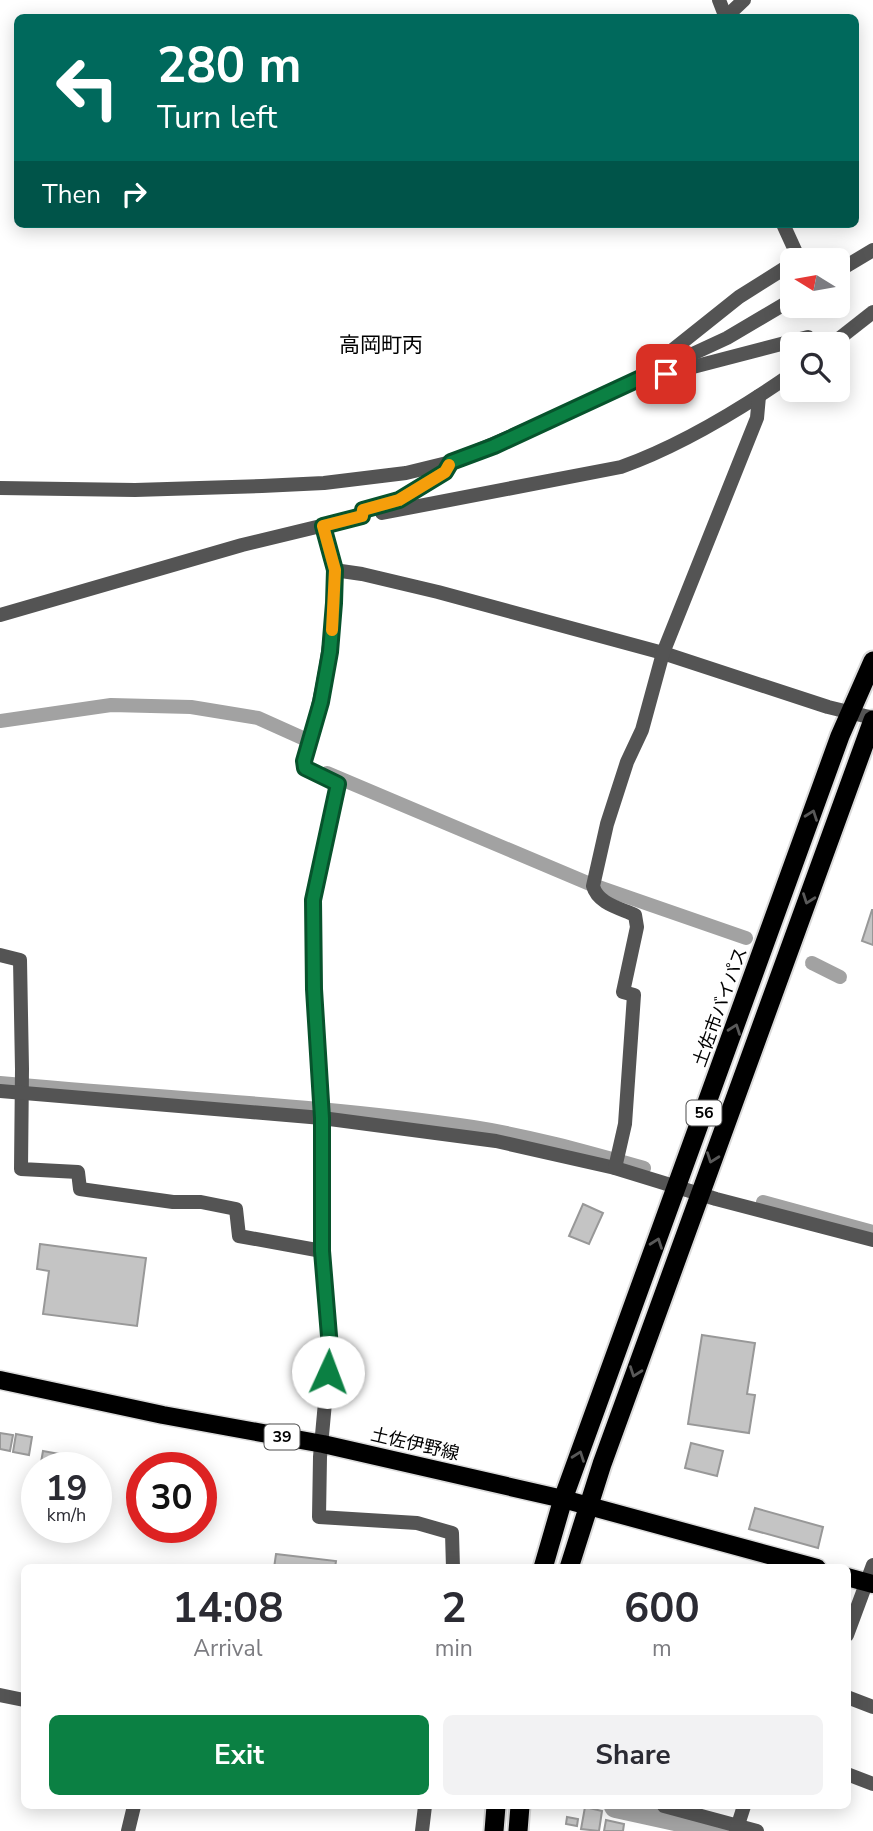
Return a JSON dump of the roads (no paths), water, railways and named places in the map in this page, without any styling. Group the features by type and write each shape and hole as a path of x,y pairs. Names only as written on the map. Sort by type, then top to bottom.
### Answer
{"highway":[{"name":"土佐市バイパス","path":"544,1564 563,1499 840,736 873,661"},
{"name":"56","path":"570,1564 588,1505 699,1194 873,719"},
{"path":"494,1831 496,1809"},
{"path":"518,1831 520,1809"}],"main road":[{"name":"土佐伊野線","path":"0,1380 163,1415 323,1444 563,1499 802,1564"},
{"path":"851,1577 871,1577"}],"street":[{"path":"729,14 744,0"},
{"path":"785,228 794,248"},
{"path":"850,264 873,250"},
{"path":"658,370 660,360 739,297 780,271"},
{"path":"0,488 135,490 324,483 406,473 451,462 517,435 727,338 780,307"},
{"path":"848,332 871,315"},
{"path":"658,370 666,374 780,344"},
{"path":"0,615 242,545 362,516 428,506 621,467 652,456 780,382"},
{"path":"617,1162 625,1124 634,995 623,992 637,927 635,915 603,901 596,895 593,886 607,824 627,762 642,730 663,653 748,442 757,418 760,396"},
{"path":"362,516 363,510 399,500 445,472 451,462"},
{"path":"323,526 335,570 330,652 321,702 304,761 305,768 338,784 313,900 314,989 322,1113 322,1251 330,1348 318,1517 417,1522 452,1532 453,1564"},
{"path":"335,570 438,592 663,653 873,719"},
{"path":"0,955 20,960 21,1170 78,1172 80,1189 173,1202 201,1202 236,1209 239,1236 322,1251"},
{"path":"0,1091 21,1088 322,1113 496,1141 617,1162 699,1194 873,1240"},
{"path":"851,1625 871,1577"},
{"path":"0,1695 21,1699"},
{"path":"851,1699 873,1707"},
{"path":"851,1776 873,1784"},
{"path":"128,1831 133,1809"},
{"path":"422,1831 425,1809"},
{"path":"674,1809 737,1828 757,1831"},
{"path":"737,1828 743,1809"}],"waterway":[{"path":"0,721 111,705 191,707 258,718 307,740"},
{"path":"327,773 590,884"},
{"path":"596,886 746,938"},
{"path":"812,963 840,977"},
{"path":"0,1083 414,1119 516,1135 644,1168"},
{"path":"763,1202 873,1232"},
{"path":"630,1809 730,1831"}],"district":[{"name":"高岡町丙","path":"381,345"}]}
